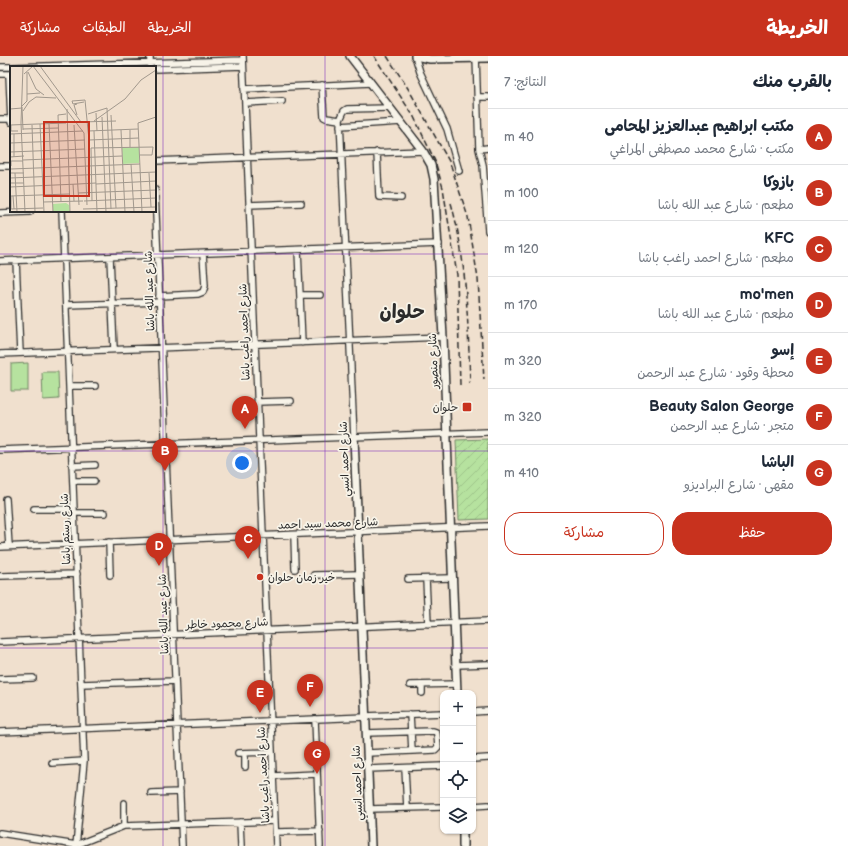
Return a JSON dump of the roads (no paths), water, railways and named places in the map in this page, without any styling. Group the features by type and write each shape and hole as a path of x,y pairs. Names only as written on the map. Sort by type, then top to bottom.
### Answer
{"street":[{"path":"150,56 150,65"},
{"name":"شارع منصور","path":"350,56 423,151 431,165 434,179 439,244 457,690"},
{"path":"415,56 430,59 476,57 488,58"},
{"path":"415,56 425,83 447,129 459,171"},
{"path":"476,57 479,149 484,164 488,231"},
{"path":"80,66 150,65 206,58 243,60"},
{"path":"156,69 243,60"},
{"name":"شارع احمد راغب باشا","path":"243,60 276,846"},
{"path":"0,74 10,74"},
{"path":"244,89 371,83"},
{"path":"322,85 324,117 326,118 340,123 402,122"},
{"path":"477,97 488,97"},
{"path":"245,103 282,101"},
{"path":"340,123 344,111 347,109 390,108"},
{"name":"شارع احمد انسي","path":"340,123 371,846"},
{"path":"479,149 488,148"},
{"path":"156,161 423,151"},
{"path":"378,152 379,197 401,198"},
{"path":"249,205 301,203"},
{"path":"0,213 30,212"},
{"name":"شارع رستم باشا","path":"62,212 84,761 76,846"},
{"name":"شارع عبد الله باشا","path":"156,212 182,846"},
{"path":"0,261 439,244"},
{"path":"298,250 302,343"},
{"path":"66,305 160,299 204,292 203,254"},
{"path":"110,257 114,350"},
{"path":"16,260 20,353"},
{"path":"300,295 320,295"},
{"path":"0,354 443,337"},
{"path":"68,386 95,386"},
{"path":"257,402 291,400"},
{"path":"0,450 488,432"},
{"path":"72,466 95,465"},
{"path":"73,481 94,481"},
{"path":"6,500 9,546"},
{"path":"34,509 105,513"},
{"name":"شارع محمد سيد احمد","path":"0,547 488,526"},
{"path":"294,535 295,569"},
{"path":"109,542 110,575"},
{"path":"0,576 77,574"},
{"path":"314,576 360,574"},
{"path":"408,579 453,578"},
{"path":"426,579 428,624"},
{"name":"شارع محمود خاطر","path":"0,642 488,621"},
{"path":"456,665 488,664"},
{"path":"0,679 33,678"},
{"path":"81,684 175,681"},
{"path":"422,684 422,693"},
{"path":"410,685 457,684"},
{"path":"476,712 488,711"},
{"path":"0,732 315,720 440,713"},
{"path":"410,714 412,751"},
{"path":"315,720 320,846"},
{"path":"366,733 435,731 437,734 438,747 436,749 367,753"},
{"path":"238,753 272,752"},
{"path":"245,753 245,767"},
{"path":"476,759 488,758"},
{"path":"52,763 84,761"},
{"path":"368,770 440,766"},
{"path":"405,768 407,808"},
{"path":"273,776 317,774"},
{"path":"151,792 180,792"},
{"path":"124,803 124,826"},
{"path":"476,806 488,805"},
{"path":"369,809 440,807"},
{"path":"0,833 76,846 124,826 275,821"},
{"path":"240,822 241,846"},
{"path":"276,832 320,831"},
{"path":"463,834 463,846"}],"railway":[{"path":"374,56 414,117 435,161 443,188 457,275 460,385"},
{"path":"387,56 409,90 450,163 468,217 478,279 484,380"},
{"path":"451,203 464,269 470,383"}],"place":[{"name":"حلوان","path":"467,407"},
{"name":"مكتب ابراهيم عبدالعزيز المحامى","path":"245,429"},
{"name":"بازوكا","path":"165,471"},
{"name":"KFC","path":"248,559"},
{"name":"mo'men","path":"159,566"},
{"name":"خير زمان حلوان","path":"260,577"},
{"name":"Beauty Salon George","path":"310,707"},
{"name":"إسو","path":"260,713"},
{"name":"الباشا","path":"317,774"}],"district":[{"name":"حلوان","path":"402,311"}]}
